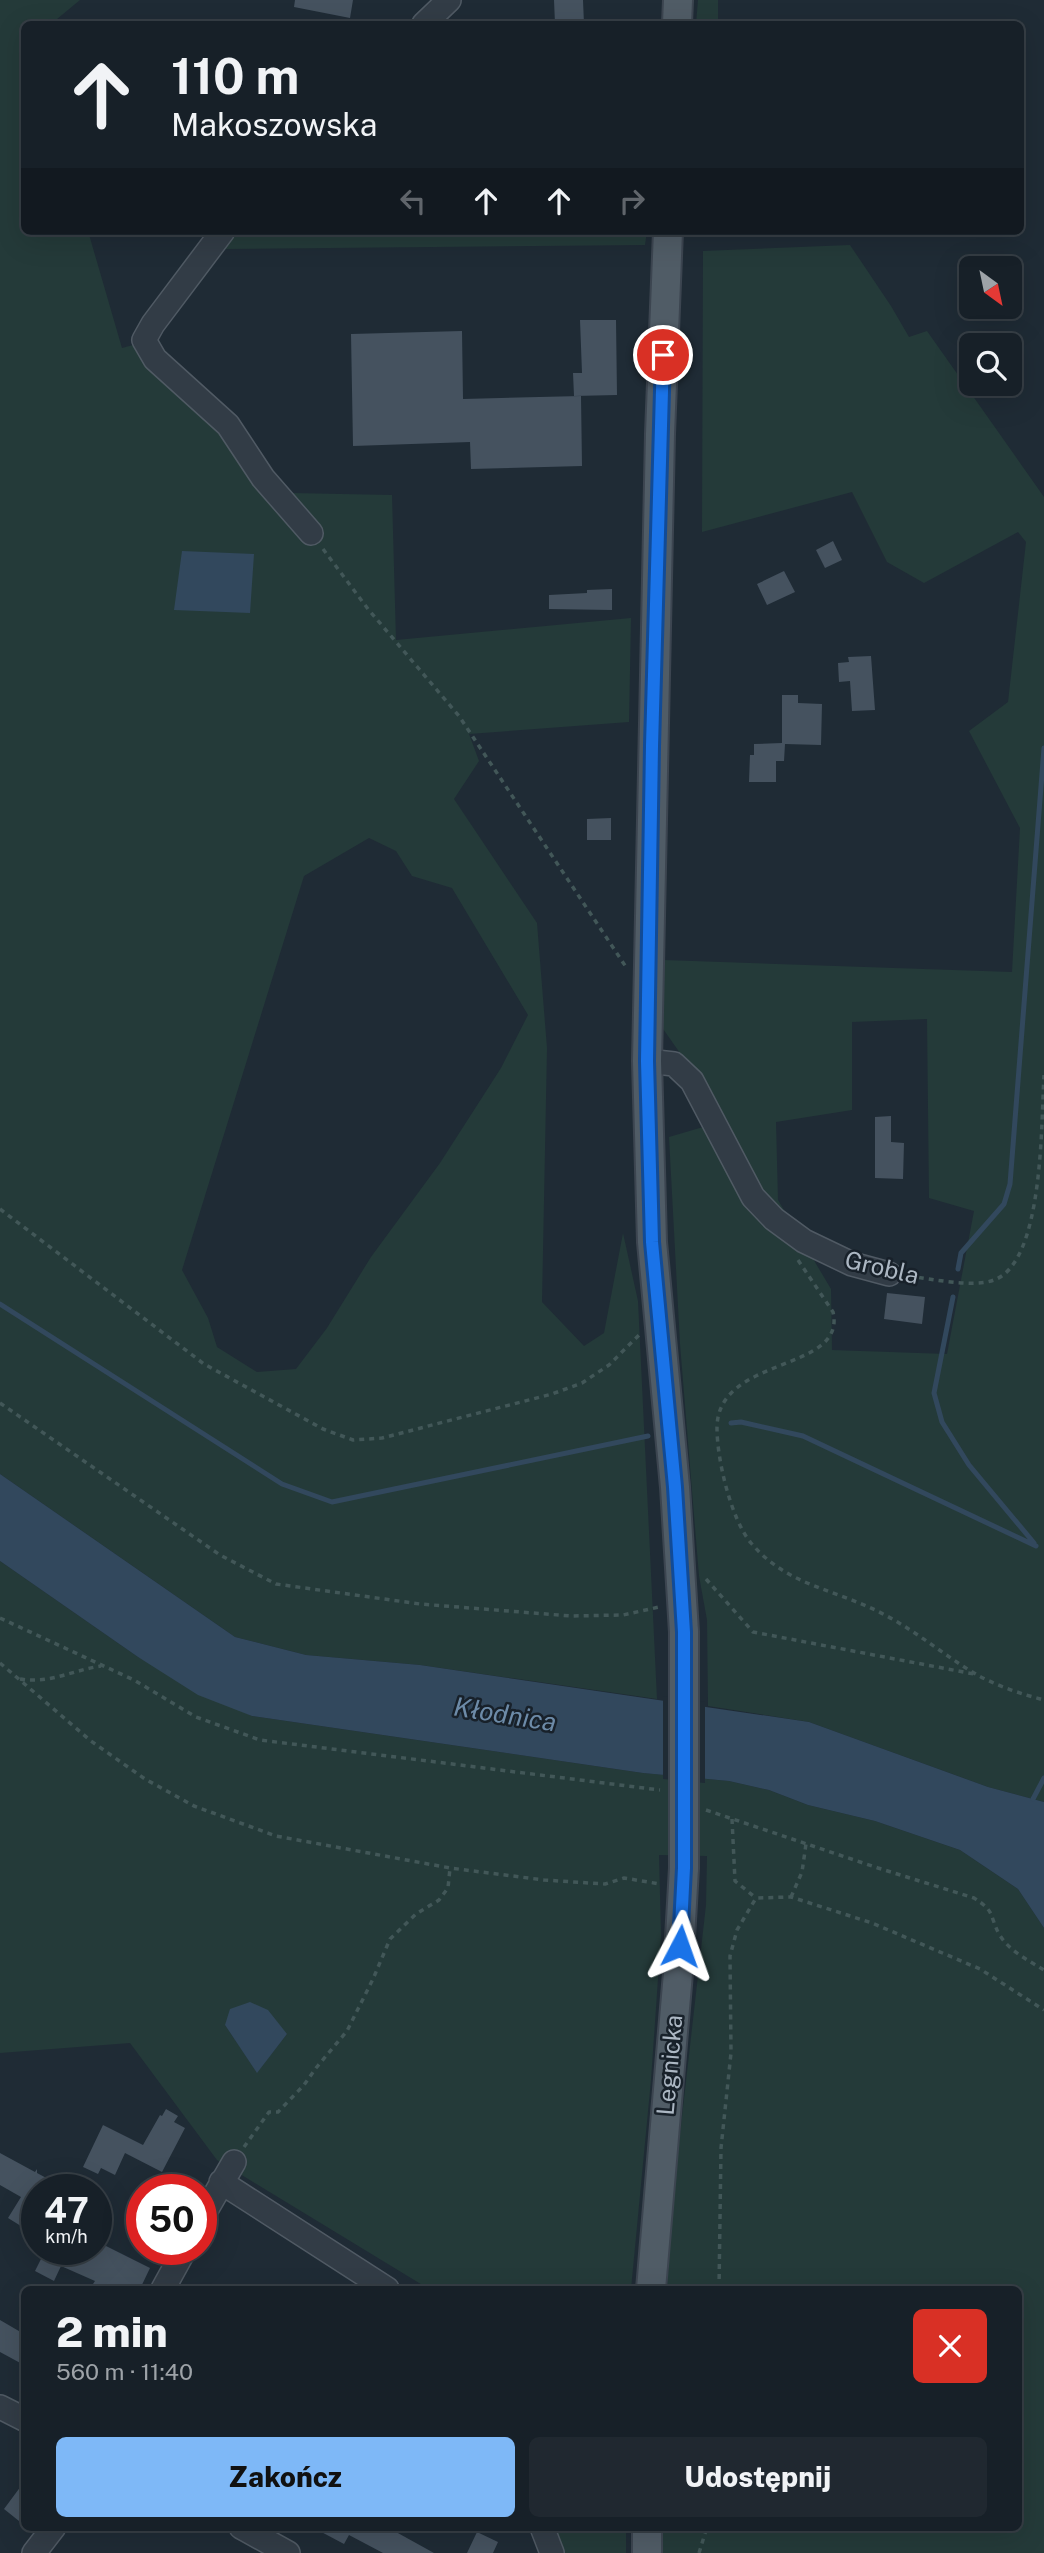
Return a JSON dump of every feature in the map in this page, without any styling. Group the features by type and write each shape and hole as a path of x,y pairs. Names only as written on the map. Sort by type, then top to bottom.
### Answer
{"main road":[{"path":"677,21 678,0"},
{"name":"Legnicka","path":"651,2286 678,1973 677,1876 684,1632 675,1487 652,1242 647,1061 660,434 668,235"},
{"path":"647,2531 647,2553"}],"street":[{"path":"427,21 449,0"},
{"path":"220,235 144,340 155,359 228,425 263,478 311,533"},
{"name":"Grobla","path":"647,1061 674,1064 684,1071 706,1106 753,1197 774,1219 804,1241 852,1264 889,1274"},
{"path":"217,2189 234,2162"},
{"path":"221,2182 382,2286"},
{"path":"165,2286 176,2265"},
{"path":"0,2407 21,2418"},
{"path":"34,2553 51,2531"},
{"path":"544,2531 552,2553"},
{"path":"248,2539 289,2553"}],"path":[{"path":"311,533 368,609 459,716 629,971 647,986"},
{"name":"Grobla","path":"889,1274 964,1282 991,1282 1006,1275 1018,1261 1032,1224 1044,1075"},
{"path":"0,1209 204,1364 323,1429 353,1440 382,1438 552,1394 582,1383 609,1365 658,1317"},
{"path":"790,1231 799,1265 828,1303 835,1321 833,1334 814,1350 751,1378 723,1400 718,1412 717,1429 720,1456 740,1529 771,1565 791,1578 862,1603 935,1645 976,1674"},
{"path":"0,1403 220,1555 275,1584 420,1604 571,1616 623,1615 667,1604"},
{"path":"706,1579 753,1632 976,1674 1044,1700"},
{"path":"0,1618 134,1680 195,1717 260,1740 658,1789 670,1794"},
{"path":"0,1663 91,1741 145,1779 194,1806 276,1836 450,1868 544,1880 605,1884 625,1878 677,1876"},
{"path":"18,1679 45,1680 103,1666"},
{"path":"705,1809 974,1898 988,1906 1005,1942 1044,1969"},
{"path":"732,1819 735,1881 756,1898 791,1896 872,1923 980,1969 1044,2010"},
{"path":"791,1896 802,1872 806,1844"},
{"path":"234,2162 269,2112 278,2112 304,2085 347,2031 390,1939 416,1914 439,1900 448,1888 450,1868"},
{"path":"719,2286 720,2148 732,2053 730,1956 737,1930 756,1898"},
{"path":"699,2553 706,2531"}],"green space":[{"path":"0,0 80,0 55,21 21,21 21,235 89,235 122,348 155,339 291,493 392,495 396,640 631,618 629,722 469,734 479,761 454,799 537,923 547,1048 542,1302 584,1346 604,1333 623,1233 638,1301 657,1699 420,1665 306,1655 235,1637 0,1474","holes":["369,838 396,851 412,876 452,888 528,1015 501,1068 440,1163 371,1257 327,1328 296,1369 257,1372 217,1347 208,1318 182,1270 304,876"]},
{"path":"698,0 718,0 718,21 696,21"},
{"path":"235,235 646,235 645,245 223,249"},
{"path":"850,245 909,337 927,331 959,376 959,396 973,396 1044,497 1044,1802 988,1787 809,1722 708,1706 707,1620 699,1576 680,1344 669,1137 727,1120 661,1026 664,960 1012,972 1020,828 969,731 1008,702 1026,542 1018,532 924,583 887,562 852,492 702,532 703,251","holes":["927,1019 929,1198 974,1211 947,1354 832,1350 831,1289 778,1200 776,1122 852,1110 852,1022"]},
{"path":"0,1561 138,1657 252,1716 643,1773 729,1781 769,1790 808,1805 875,1821 960,1850 1018,1889 1044,1928 1044,2553 662,2553 662,2531 1022,2531 1022,2286 667,2286 673,2196 706,1905 707,1856 659,1855 661,1935 651,2080 631,2286 424,2286 217,2160 130,2043 0,2053","holes":["225,2025 287,2034 257,2072"]},
{"path":"555,2531 626,2531 626,2553 562,2553"}],"water":[{"path":"182,551 254,554 250,613 174,610"},
{"name":"Kłodnica","path":"0,1474 235,1637 306,1655 420,1665 809,1722 988,1787 1044,1802 1044,1928 1018,1889 960,1850 875,1821 808,1805 769,1790 729,1781 643,1773 252,1716 198,1695 138,1657 0,1561"},
{"path":"250,2002 268,2010 287,2034 257,2073 225,2025 230,2009"}],"pier":[{"path":"663,1696 705,1702 705,1783 663,1779"}],"building":[{"path":"295,0 353,0 350,18 294,7"},
{"path":"554,0 583,0 584,21 555,21"},
{"path":"580,320 616,320 617,395 574,396 573,373 582,373"},
{"path":"462,331 463,399 581,396 582,466 471,469 470,442 353,446 351,334"},
{"path":"833,541 842,560 825,568 816,550"},
{"path":"784,571 795,592 767,605 757,584"},
{"path":"612,589 612,610 549,609 549,595"},
{"path":"871,656 875,710 852,711 850,681 839,682 838,663 849,662 848,657"},
{"path":"782,695 798,695 798,703 822,704 821,745 785,744 784,761 776,761 776,782 749,782 750,755 754,755 754,744 782,743"},
{"path":"611,818 611,840 587,840 587,819"},
{"path":"891,1116 891,1142 904,1143 903,1179 875,1178 875,1117"},
{"path":"887,1293 925,1297 922,1324 884,1319"},
{"path":"166,2109 178,2116 174,2122 185,2128 162,2172 125,2153 115,2175 101,2168 98,2174 83,2167 103,2125 143,2145 160,2115 162,2116"},
{"path":"0,2153 35,2172 37,2169 39,2174 21,2174 21,2197 0,2185"},
{"path":"21,2197 21,2226 8,2218"},
{"path":"112,2249 126,2256 126,2265 144,2265 150,2268 141,2286 97,2286 93,2284 95,2281 61,2266 54,2281 35,2271 38,2265 112,2265"},
{"path":"0,2320 21,2332 21,2363 0,2352"},
{"path":"21,2486 21,2523 4,2509"},
{"path":"320,2531 394,2531 434,2553 383,2553 349,2535 344,2544"},
{"path":"477,2532 498,2542 493,2553 467,2553"}],"waterway":[{"path":"958,1269 961,1253 1004,1204 1010,1184 1044,748"},
{"path":"953,1297 934,1393 942,1422 969,1465 1034,1543"},
{"path":"0,1304 282,1484 332,1502 648,1436"},
{"path":"731,1423 741,1422 803,1436 1036,1546"},
{"path":"1033,1799 1044,1778"}],"route":[{"path":"663,355 652,746 647,1061 652,1242 675,1487 684,1632 684,1868 680,1946"}]}
